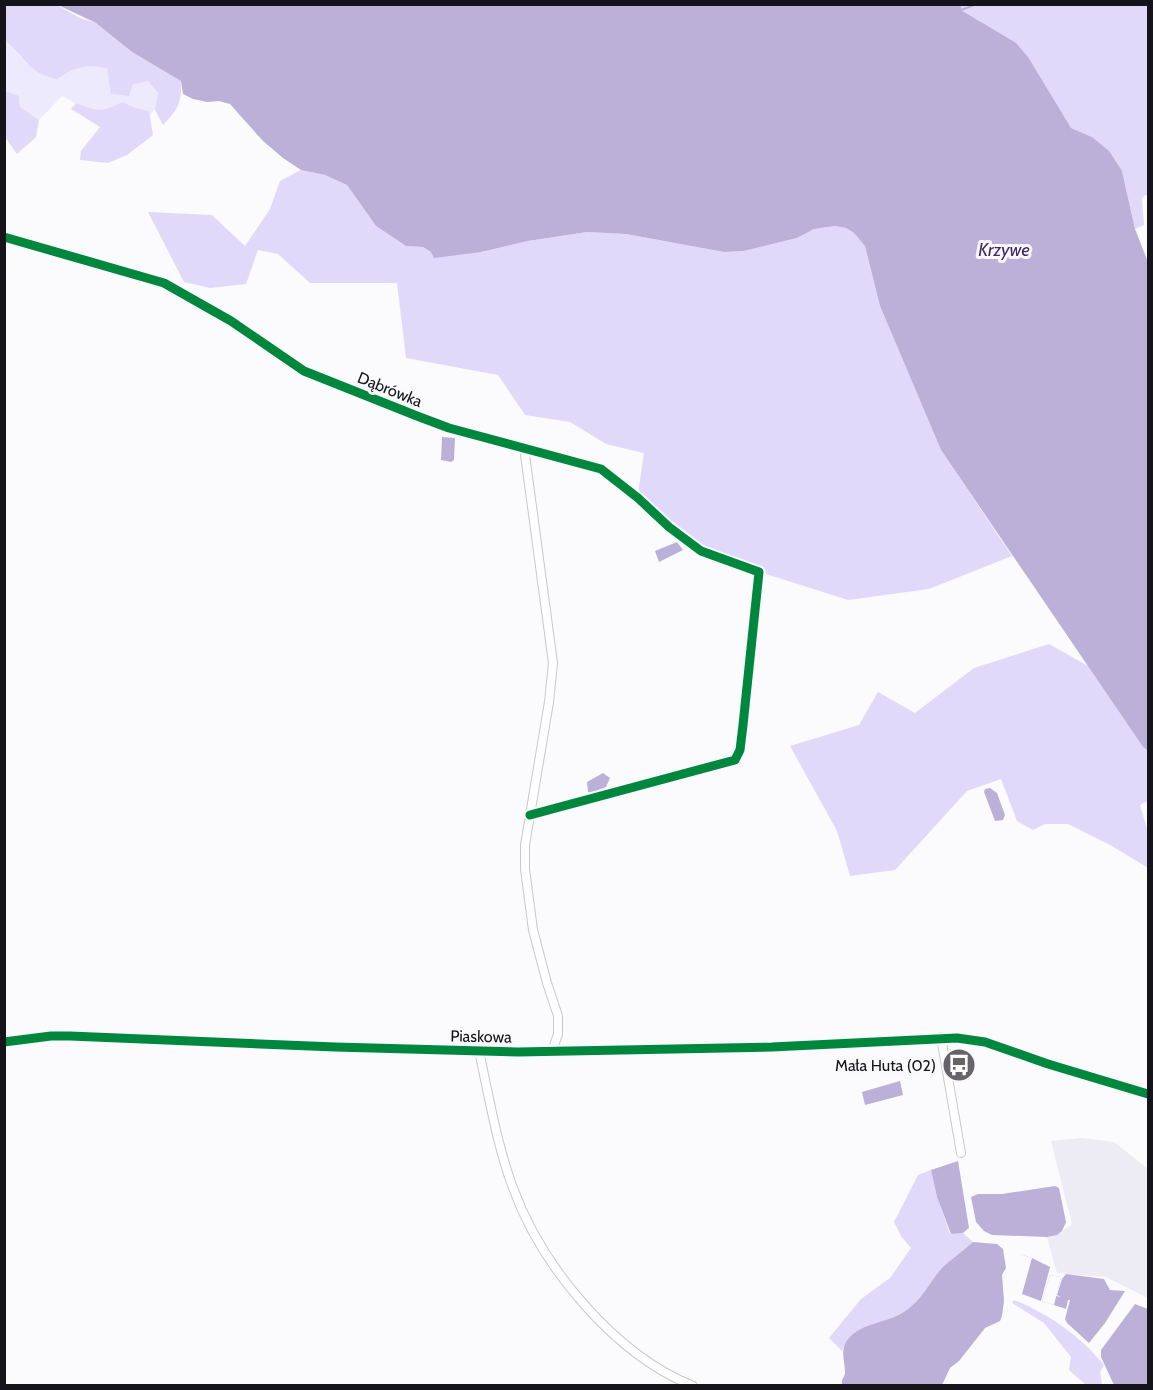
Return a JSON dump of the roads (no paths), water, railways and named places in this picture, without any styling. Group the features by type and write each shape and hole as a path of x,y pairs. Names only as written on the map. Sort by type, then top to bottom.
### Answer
{"street":[{"name":"Dąbrówka","path":"4,237 164,283 231,321 304,371 449,428 601,469 701,551 759,572 740,750 735,760 642,787 530,815"},
{"path":"524,447 553,663 549,702 525,845 525,869 533,930 558,1016 558,1034 552,1052"},
{"name":"Piaskowa","path":"4,1042 70,1036 479,1052 552,1052 772,1047 941,1037 985,1042 1048,1064 1149,1094"},
{"path":"941,1037 961,1153"},
{"path":"479,1052 494,1120 513,1187 525,1216 545,1251 571,1291 609,1330 645,1359 678,1380 693,1386"}],"water":[{"name":"Krzywe","path":"58,5 961,5 961,10 1016,43 1028,57 1071,128 1092,137 1109,151 1122,171 1135,229 1148,262 1148,751 1143,747 941,450 880,306 865,246 854,233 846,228 835,226 814,229 797,238 744,251 724,252 626,234 587,232 528,241 481,252 434,258 431,252 423,247 406,246 376,226 347,185 325,175 301,170 283,158 263,141 230,104 219,101 207,102 183,94 181,81 132,52 96,23"},
{"path":"442,437 455,438 454,460 451,462 441,460"},
{"path":"677,542 683,550 659,562 655,551"},
{"path":"603,773 610,778 606,787 588,792 587,782"},
{"path":"990,788 997,793 1005,815 1003,820 995,821 984,792 985,789"},
{"path":"900,1081 903,1095 865,1105 862,1092"},
{"path":"958,1161 969,1228 963,1233 951,1234 937,1197 931,1170"},
{"path":"1055,1186 1059,1188 1066,1222 1062,1231 1057,1235 1047,1237 992,1235 984,1231 976,1222 971,1197 978,1194 1002,1194"},
{"path":"973,1242 997,1244 1003,1249 1006,1268 1002,1275 1004,1301 1002,1316 1000,1321 985,1328 959,1361 950,1368 942,1385 842,1385 845,1373 843,1350 849,1338 867,1326 896,1316 909,1308 921,1297 945,1265"},
{"path":"1020,1254 1050,1267 1041,1301 1022,1294"},
{"path":"1066,1274 1104,1279 1110,1290 1125,1291 1089,1343 1065,1319 1070,1300 1068,1300 1066,1309 1042,1301 1050,1275 1061,1277 1056,1296 1061,1297 1057,1295"},
{"path":"1135,1304 1148,1309 1148,1385 1114,1385 1101,1357 1101,1350"}],"waterway":[{"path":"961,10 977,4"}],"place":[{"name":"Mała Huta (02)","path":"959,1065"}]}
